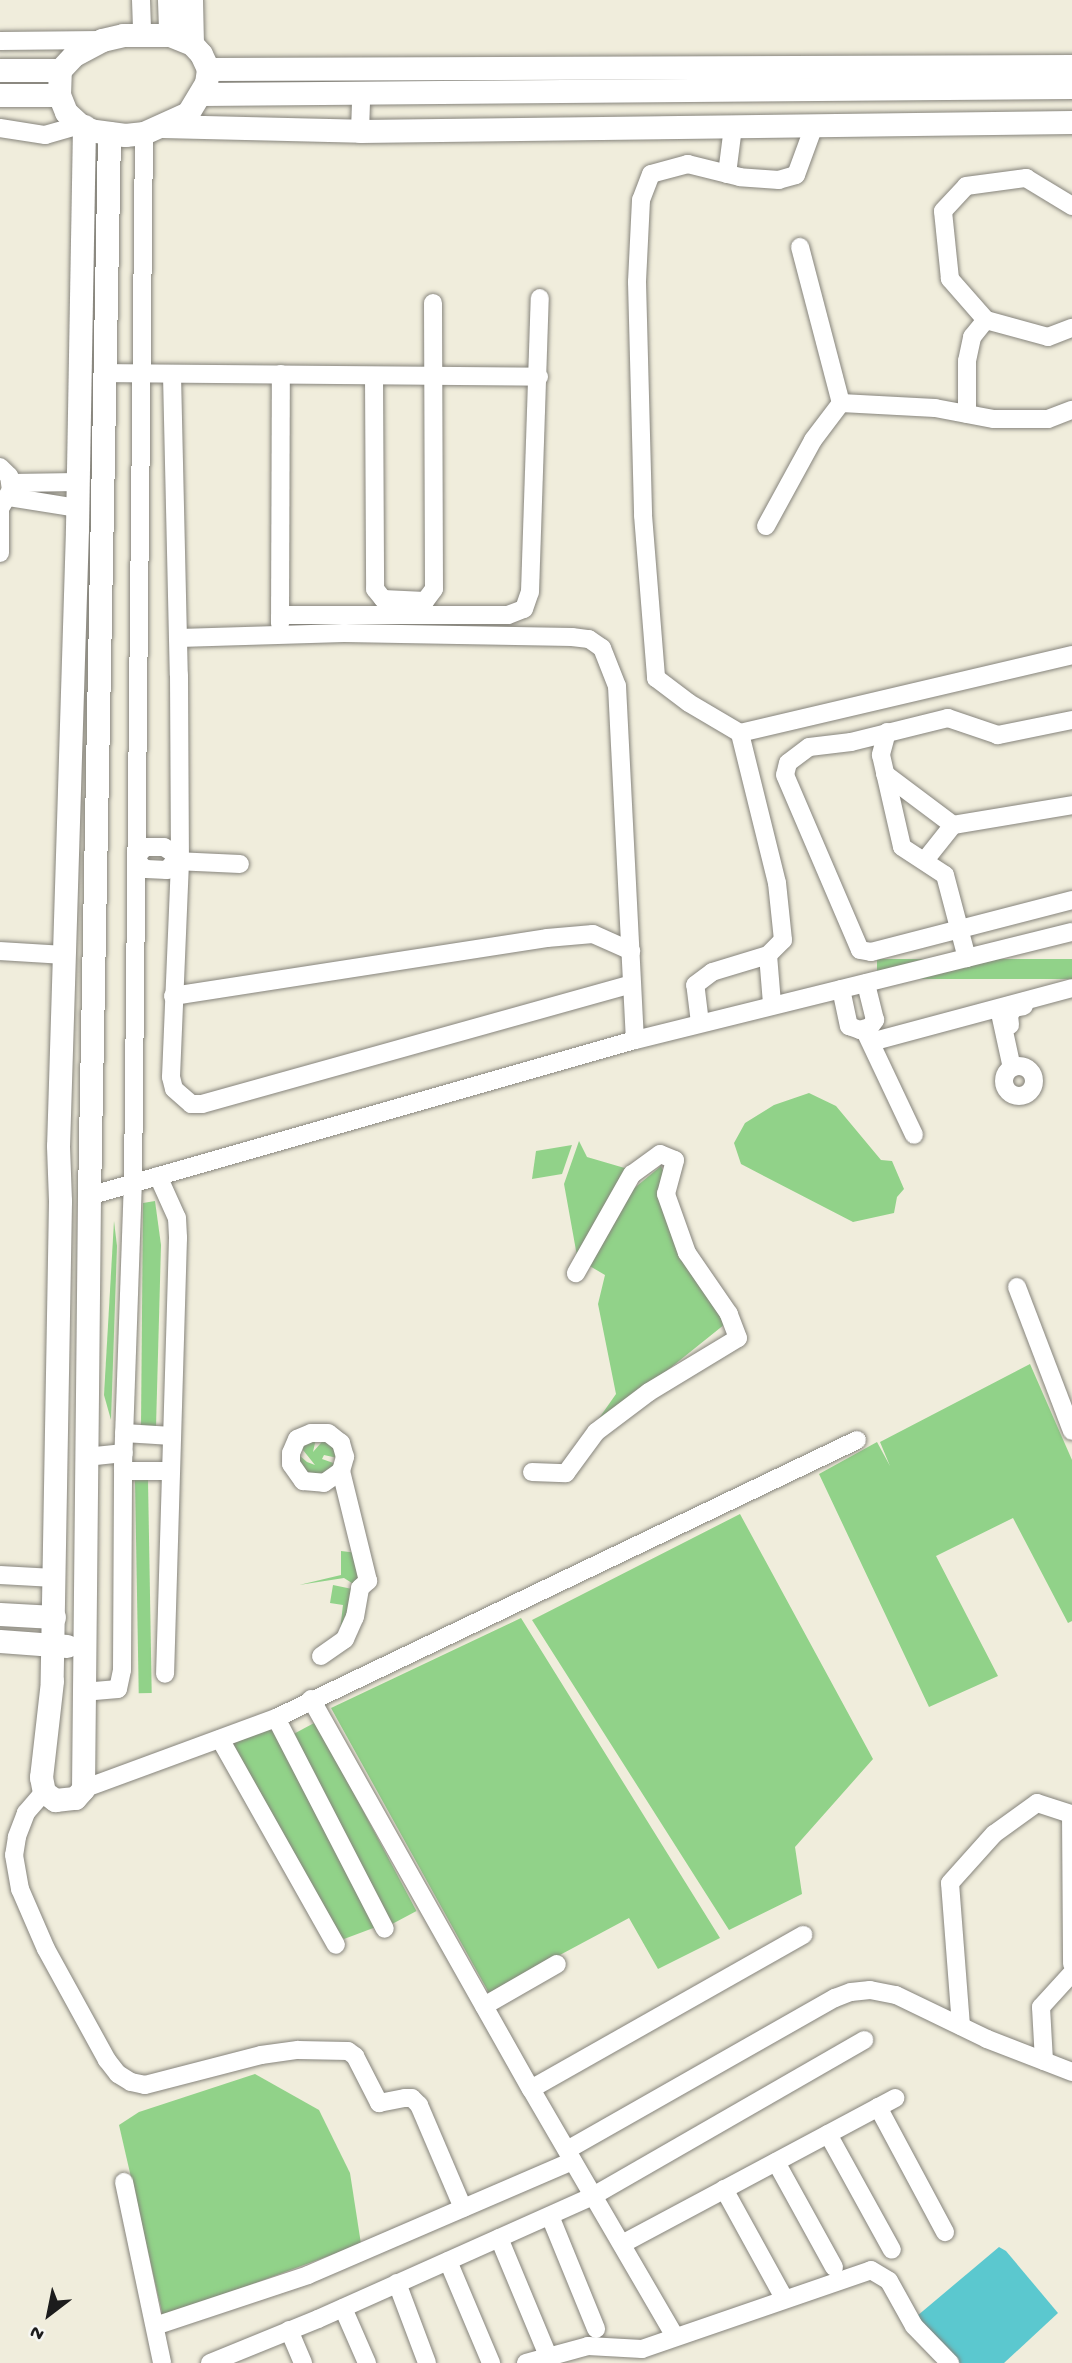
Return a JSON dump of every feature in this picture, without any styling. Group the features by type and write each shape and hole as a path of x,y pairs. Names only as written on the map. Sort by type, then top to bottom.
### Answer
{"street":[{"path":"141,0 142,34"},
{"path":"169,0 170,35"},
{"path":"191,0 192,44"},
{"path":"0,41 102,40 142,34 170,35 192,44 201,54 208,69 202,94 188,113 153,130"},
{"path":"102,40 74,55 60,70 59,95 66,111 82,126 78,508 58,1146 60,1201 54,1617 41,1777 44,1792 55,1800 75,1798 83,1789 276,1718 857,1440"},
{"path":"208,69 1072,66"},
{"path":"0,70 60,70"},
{"path":"202,94 1072,87"},
{"path":"360,131 361,93"},
{"path":"0,95 59,95"},
{"path":"0,128 45,135 82,126 109,133 153,130 360,131 1072,122"},
{"path":"814,126 796,175 779,180 727,174 688,163 651,174 641,200 637,282 643,515 656,678 689,703 740,733 1072,655"},
{"path":"727,174 733,127"},
{"path":"83,1692 112,1692 121,1684 124,1433 133,1183 140,374 153,130"},
{"path":"83,1789 89,1196 109,133"},
{"path":"1072,206 1026,178 966,186 953,197 943,211 950,279 986,320 1048,337 1072,327"},
{"path":"800,247 841,403"},
{"path":"281,615 508,615 524,609 530,592 540,298"},
{"path":"374,376 375,589 383,599 425,601 434,589 433,303"},
{"path":"967,414 967,361 972,337 986,320"},
{"path":"104,373 539,377"},
{"path":"279,634 281,374"},
{"path":"172,375 179,638 171,1077 174,1089 191,1104 202,1104 632,984"},
{"path":"841,403 935,408 994,419 1048,419 1072,410"},
{"path":"766,526 813,440 841,403"},
{"path":"0,467 5,499 0,552"},
{"path":"5,499 78,482"},
{"path":"5,499 78,508"},
{"path":"179,638 279,634 572,637 589,639 602,648 617,686 635,1040"},
{"path":"1072,720 998,735 948,718 851,742 809,747 788,764 785,775 860,950 871,952 1072,900"},
{"path":"887,732 881,755 902,847 926,859 945,875 962,929 967,958"},
{"path":"700,1023 695,985 712,972 768,955 783,940 778,883 740,733"},
{"path":"886,774 953,825"},
{"path":"69,798 96,802"},
{"path":"926,859 953,825 1072,805"},
{"path":"136,856 140,865 146,869 167,870 177,861 240,864"},
{"path":"89,1196 635,1040 1072,932"},
{"path":"173,996 547,938 593,934 631,951"},
{"path":"0,951 64,955"},
{"path":"768,955 772,1004"},
{"path":"866,983 875,1017 868,1035 914,1135"},
{"path":"841,989 849,1026 868,1035 1072,988"},
{"path":"1010,1025 1009,1015 1014,1008 1072,995"},
{"path":"998,1007 1012,1068"},
{"path":"532,1472 566,1473 596,1432 649,1392 738,1339 729,1314 687,1253 678,1229 666,1194 675,1160 660,1154 632,1174 576,1273"},
{"path":"158,1176 174,1210 178,1238 165,1674"},
{"path":"1017,1287 1072,1431"},
{"path":"124,1433 172,1436"},
{"path":"86,1457 171,1471"},
{"path":"321,1656 345,1639 355,1618 360,1588 368,1581 341,1471"},
{"path":"0,1575 54,1578"},
{"path":"0,1614 54,1617"},
{"path":"0,1641 83,1647"},
{"path":"311,1699 531,2089 675,2336"},
{"path":"276,1718 385,1929"},
{"path":"220,1739 336,1945"},
{"path":"44,1792 8,1840 14,1855 20,1889 94,2038 118,2074 131,2082 145,2085 261,2055 298,2050 348,2051 355,2056 379,2104 412,2098 419,2105 464,2208"},
{"path":"961,2026 950,1883 994,1834 1037,1803 1071,1814 1072,1964"},
{"path":"531,2089 803,1935"},
{"path":"484,2006 558,1964"},
{"path":"1044,2061 1041,2007 1072,1973"},
{"path":"155,2326 307,2275 464,2208 570,2155 835,1998 851,1992 870,1990 896,1995 961,2026 1072,2072"},
{"path":"210,2363 239,2358 289,2330 593,2196 864,2040"},
{"path":"622,2244 895,2098"},
{"path":"878,2107 945,2232"},
{"path":"828,2134 892,2250"},
{"path":"776,2162 834,2267"},
{"path":"124,2182 162,2363"},
{"path":"724,2189 784,2298"},
{"path":"550,2216 596,2329"},
{"path":"499,2238 550,2360"},
{"path":"448,2260 491,2363"},
{"path":"526,2363 550,2360 588,2346 642,2349 871,2270 882,2274 889,2281 914,2326 950,2363"},
{"path":"397,2283 427,2363"},
{"path":"343,2308 367,2363"},
{"path":"289,2330 303,2363"}],"green space":[{"path":"877,959 1072,959 1072,979 877,979"},
{"path":"809,1093 836,1106 881,1160 892,1161 904,1189 897,1197 894,1213 853,1222 741,1164 734,1143 745,1123 774,1105"},
{"path":"579,1141 587,1157 628,1169 577,1256 564,1184"},
{"path":"572,1145 562,1174 532,1179 536,1151"},
{"path":"661,1166 725,1324 588,1434 616,1394 598,1304 605,1275 588,1265 632,1190"},
{"path":"155,1201 161,1245 156,1427 141,1427 143,1203"},
{"path":"114,1221 117,1246 111,1420 104,1395"},
{"path":"1030,1364 1072,1460 1072,1621 1068,1623 1013,1518 936,1556 998,1676 929,1707 819,1474 877,1442 890,1466 880,1442"},
{"path":"317,1434 313,1452 327,1436 342,1459 324,1455 322,1459 339,1465 333,1477 306,1481 293,1450 315,1465 299,1445"},
{"path":"135,1480 148,1480 152,1693 139,1693"},
{"path":"740,1514 873,1759 795,1847 802,1894 729,1930 532,1620"},
{"path":"341,1551 358,1553 364,1580 355,1585 344,1578 299,1585 341,1575"},
{"path":"333,1585 357,1590 339,1639 343,1605 330,1603"},
{"path":"521,1618 720,1938 658,1969 629,1918 489,1993 331,1708"},
{"path":"316,1722 416,1911 393,1924 292,1735"},
{"path":"272,1725 376,1927 344,1939 335,1931 232,1743"},
{"path":"255,2074 319,2110 350,2173 361,2244 163,2317 119,2125 139,2112"}],"water":[{"path":"999,2247 1006,2251 1058,2313 1004,2363 954,2363 917,2316"}]}
